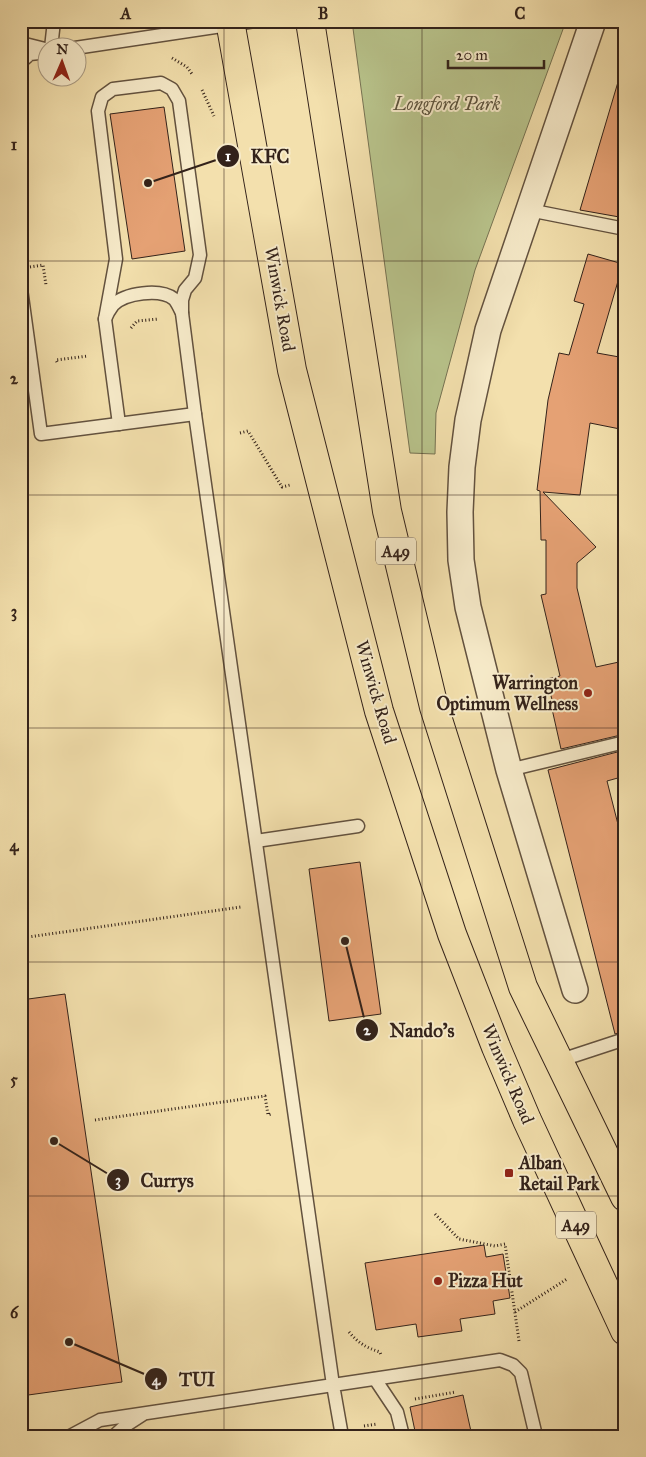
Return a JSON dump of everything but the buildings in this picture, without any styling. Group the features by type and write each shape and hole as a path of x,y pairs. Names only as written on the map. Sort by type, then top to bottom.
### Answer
{"highway":[{"name":"A49","path":"310,21 387,512 434,707 523,988 625,1197"},
{"name":"Winwick Road","path":"238,22 292,370 379,711 452,934 496,1047 527,1120 625,1331"}],"street":[{"path":"575,990 509,770 468,607 462,560 460,512 462,467 468,420 488,330 593,21"}],"lane":[{"path":"52,38 54,21"},
{"path":"88,46 238,22"},
{"path":"21,43 38,48"},
{"path":"21,62 30,54 38,53"},
{"path":"119,424 105,319 116,259 98,111 102,98 113,89 161,83 172,89 179,101 200,255 195,278 186,290 182,300 182,313 264,904 333,1385 342,1433"},
{"path":"529,210 625,229"},
{"path":"21,289 41,434 195,414"},
{"path":"105,319 114,305 126,296 142,294 162,294 174,300 182,313"},
{"path":"509,770 625,742"},
{"path":"256,842 358,826"},
{"path":"558,1061 625,1039"},
{"path":"70,1436 100,1420 500,1360 513,1365 522,1373 536,1436"},
{"path":"375,1379 397,1412 403,1436"},
{"path":"114,1436 146,1412"}],"path":[{"path":"240,433 248,431 282,487 294,484"},
{"path":"21,463 26,462"},
{"path":"21,938 264,904"},
{"path":"435,1214 459,1239 495,1246 505,1244 519,1341 527,1345 513,1365"},
{"path":"515,1312 594,1262"},
{"path":"342,1433 381,1424 414,1399 459,1392"}],"green space":[{"name":"Longford Park","path":"352,21 566,21 475,270 436,413 435,454 410,453"}],"place":[{"name":"KFC","path":"148,183"},
{"name":"Warrington Optimum Wellness","path":"588,693"},
{"name":"Nando's","path":"345,941"},
{"name":"Currys","path":"54,1141"},
{"name":"Alban Retail Park","path":"509,1173"},
{"name":"Pizza Hut","path":"438,1281"},
{"name":"TUI","path":"69,1342"}]}
